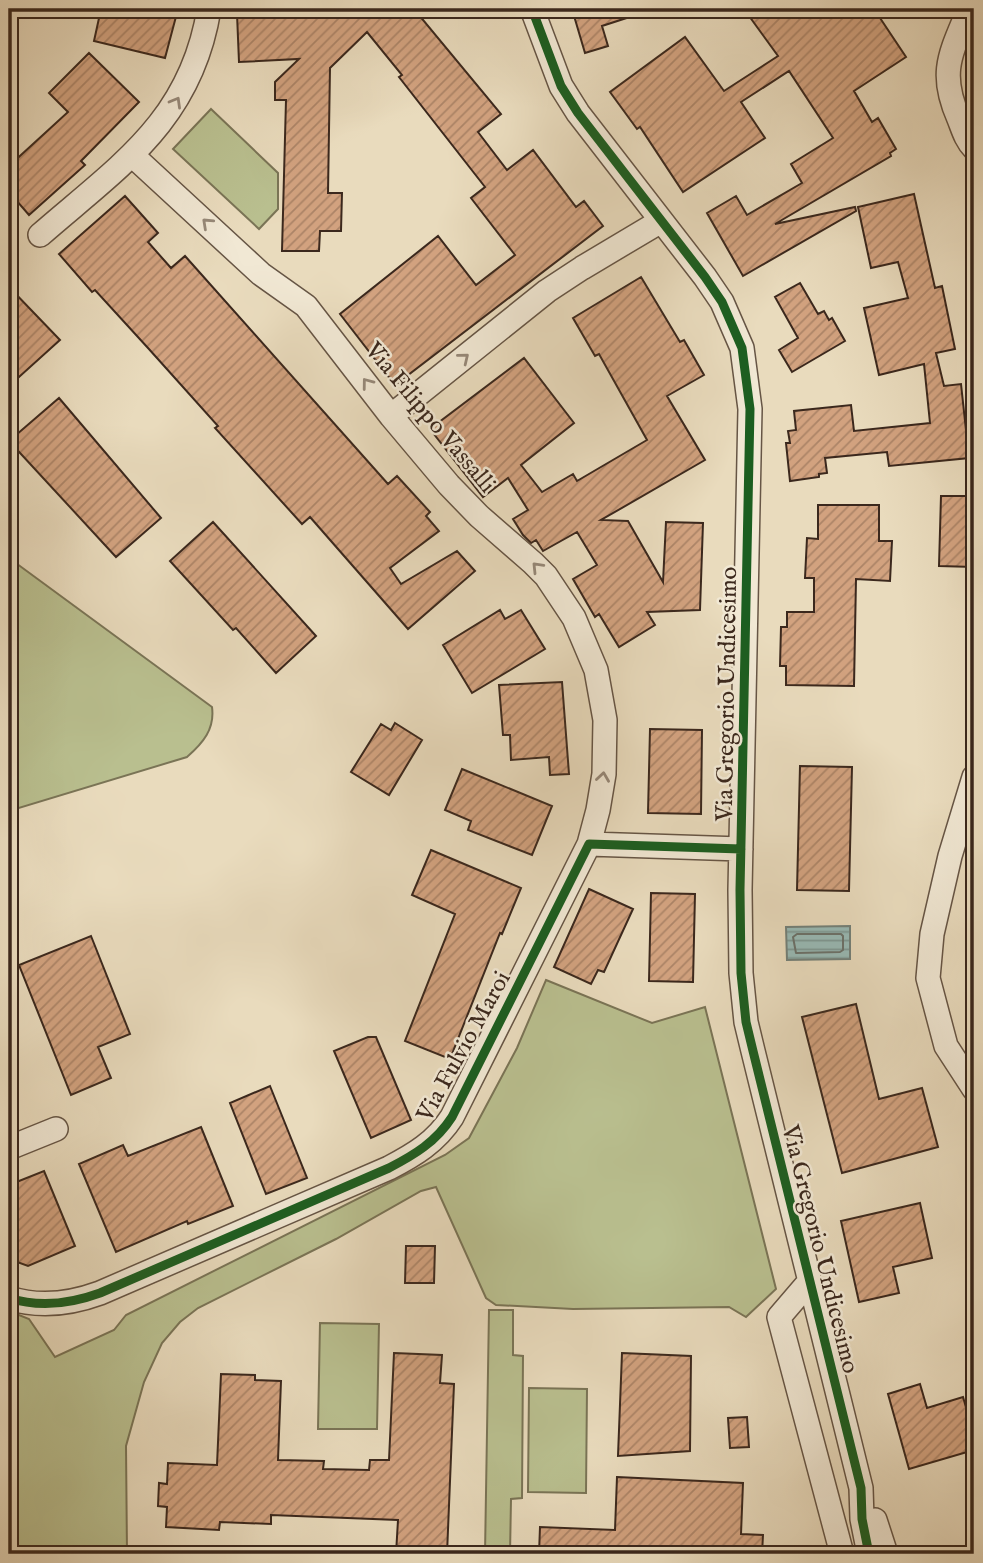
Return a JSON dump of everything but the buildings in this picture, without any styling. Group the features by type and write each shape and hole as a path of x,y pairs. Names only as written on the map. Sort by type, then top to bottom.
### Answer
{"street":[{"path":"40,235 132,155 166,118 181,93 200,46 209,9"},
{"name":"Via Gregorio Undicesimo","path":"532,9 567,97 722,302 743,348 750,408 741,849 741,973 746,1022 860,1488 862,1519 869,1554"},
{"path":"970,9 952,52 947,82 952,103 974,148"},
{"name":"Via Filippo Vassalli","path":"132,155 261,274 306,306 391,416 449,485 478,516 546,576 584,639 601,688 606,747 601,791 589,844"},
{"path":"391,416 547,291 662,221"},
{"path":"974,777 950,856 932,934 928,978 946,1046 974,1089"},
{"path":"589,844 741,849"},
{"name":"Via Fulvio Maroi","path":"9,1298 45,1304 78,1300 100,1293 389,1168 427,1146 447,1125 468,1086 589,844"},
{"path":"9,1148 56,1129"},
{"path":"809,1282 779,1317 842,1554"},
{"name":"Via Gregorio Undicesimo","path":"860,1488 873,1514 886,1554"}],"green space":[{"path":"211,109 278,173 278,209 259,229 173,149"},
{"path":"9,558 212,707 210,729 193,752 187,757 9,811"},
{"path":"546,980 652,1023 705,1007 776,1289 746,1317 729,1307 573,1309 496,1305 486,1298 436,1187 421,1191 336,1239 198,1308 180,1322 162,1343 144,1382 126,1446 127,1554 9,1554 9,1311 29,1319 55,1357 114,1330 126,1315 445,1155 469,1138 517,1048"},
{"path":"489,1310 513,1310 513,1355 523,1356 522,1498 511,1499 510,1554 485,1554"},
{"path":"320,1323 379,1324 377,1429 318,1429"},
{"path":"529,1388 587,1389 586,1493 528,1492"}],"water":[{"path":"850,926 850,959 787,960 786,927"}],"cycle path":[{"path":"532,9 561,86 578,113 705,277 722,302 742,348 750,409 740,890 741,973 746,1022 861,1488 862,1519 869,1554"},
{"path":"9,1298 44,1304 77,1300 100,1293 407,1158 432,1141 452,1117 589,844 741,849"}]}
